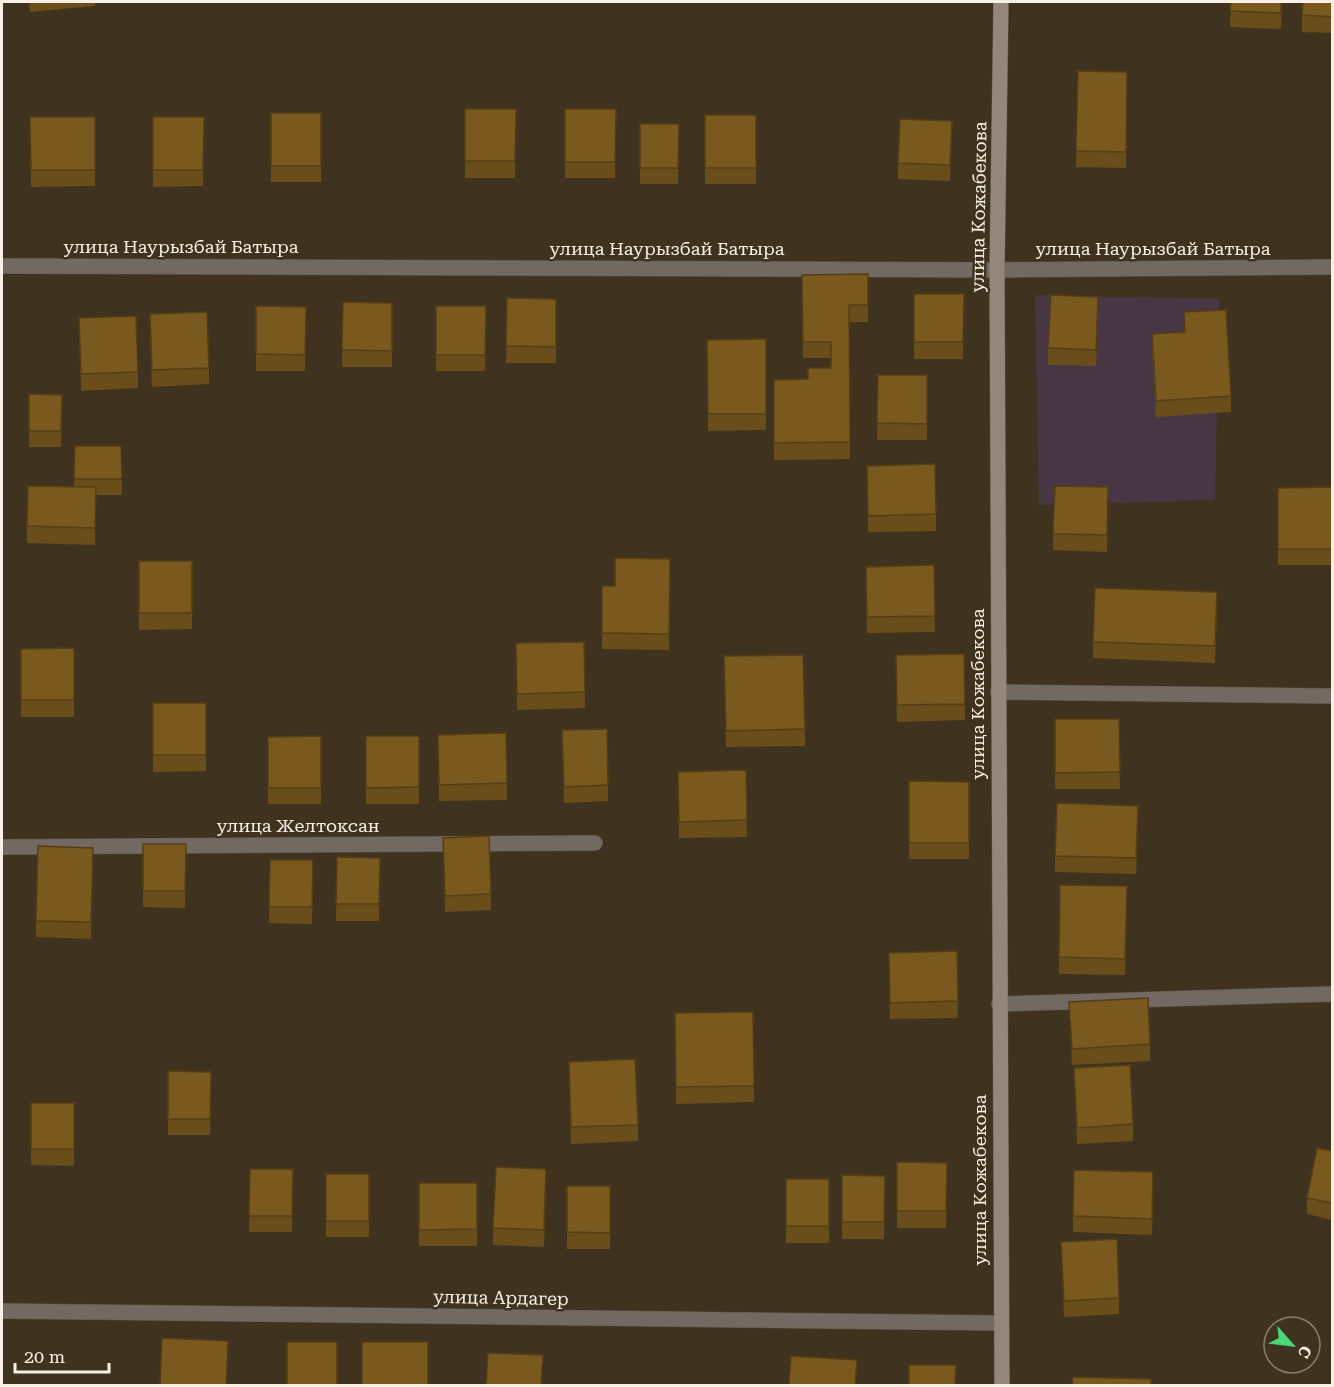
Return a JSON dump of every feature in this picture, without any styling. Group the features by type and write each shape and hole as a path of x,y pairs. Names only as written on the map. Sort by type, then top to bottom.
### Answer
{"main road":[{"name":"улица Кожабекова","path":"1001,2 997,270 1002,1386"}],"street":[{"name":"улица Наурызбай Батыра","path":"2,266 997,270 1332,267"},
{"path":"998,692 1332,696"},
{"name":"улица Желтоксан","path":"2,847 596,843"},
{"path":"999,1004 1332,994"},
{"name":"улица Ардагер","path":"2,1311 1000,1323"}],"shaded area":[{"path":"1035,295 1219,299 1215,500 1039,505"}],"building":[{"path":"1231,2 1281,2 1281,13 1230,11"},
{"path":"1303,2 1332,2 1332,17 1302,15"},
{"path":"1078,71 1127,72 1126,152 1076,151"},
{"path":"465,109 516,109 515,161 465,161"},
{"path":"565,109 616,109 615,162 565,162"},
{"path":"271,113 321,113 321,166 271,166"},
{"path":"705,115 756,115 756,168 705,168"},
{"path":"30,117 95,117 95,170 31,170"},
{"path":"153,117 204,117 203,170 153,170"},
{"path":"900,119 952,121 950,165 898,163"},
{"path":"640,124 679,124 678,168 640,168"},
{"path":"868,274 868,305 849,305 850,442 774,443 774,380 808,379 808,368 831,368 831,342 803,342 802,275"},
{"path":"914,294 964,294 963,342 914,342"},
{"path":"1051,295 1098,297 1096,350 1048,348"},
{"path":"507,298 556,299 556,347 506,346"},
{"path":"343,302 392,303 392,351 342,350"},
{"path":"256,306 306,307 305,355 256,354"},
{"path":"436,306 486,306 485,355 436,355"},
{"path":"1226,310 1231,396 1156,401 1152,334 1185,332 1184,312"},
{"path":"207,312 209,368 152,370 150,314"},
{"path":"136,316 138,372 81,374 79,318"},
{"path":"766,339 766,414 708,414 707,340"},
{"path":"878,375 927,375 927,424 877,423"},
{"path":"29,394 62,395 61,431 29,431"},
{"path":"75,446 121,446 122,479 74,479"},
{"path":"935,464 936,514 868,516 867,466"},
{"path":"28,486 96,487 95,528 27,526"},
{"path":"1055,486 1108,487 1107,535 1053,534"},
{"path":"1332,487 1332,549 1278,549 1278,488"},
{"path":"615,558 670,559 669,634 602,633 602,586 615,586"},
{"path":"139,561 192,561 192,613 139,613"},
{"path":"934,565 935,616 867,617 866,567"},
{"path":"1095,588 1217,592 1215,646 1093,642"},
{"path":"584,642 585,692 517,694 516,643"},
{"path":"74,648 74,700 21,700 21,649"},
{"path":"964,654 965,704 897,705 896,655"},
{"path":"803,655 805,729 726,731 724,656"},
{"path":"153,703 206,703 206,755 153,755"},
{"path":"1055,719 1119,719 1120,772 1055,773"},
{"path":"607,729 608,785 564,787 562,730"},
{"path":"506,733 507,783 439,785 438,735"},
{"path":"321,736 321,788 268,788 268,737"},
{"path":"366,736 419,736 419,787 366,788"},
{"path":"746,770 747,820 679,822 678,772"},
{"path":"909,781 969,782 969,843 909,843"},
{"path":"1057,803 1138,806 1136,858 1055,856"},
{"path":"489,836 491,894 445,896 443,838"},
{"path":"143,844 186,844 185,891 143,891"},
{"path":"38,846 93,848 91,922 36,921"},
{"path":"337,857 380,858 379,904 336,904"},
{"path":"270,860 313,860 312,907 269,907"},
{"path":"1060,885 1127,886 1125,959 1059,957"},
{"path":"957,951 958,1001 890,1003 889,953"},
{"path":"1148,998 1150,1044 1072,1049 1069,1002"},
{"path":"753,1012 754,1086 676,1087 675,1013"},
{"path":"635,1059 638,1125 571,1127 569,1062"},
{"path":"1130,1065 1133,1124 1077,1128 1074,1068"},
{"path":"168,1071 211,1072 210,1119 168,1119"},
{"path":"31,1103 74,1103 74,1149 31,1149"},
{"path":"1317,1148 1332,1151 1332,1203 1307,1198"},
{"path":"897,1162 947,1163 946,1211 897,1211"},
{"path":"496,1167 546,1169 544,1230 493,1228"},
{"path":"250,1169 293,1169 292,1216 249,1216"},
{"path":"1074,1170 1153,1172 1152,1219 1073,1216"},
{"path":"326,1174 369,1174 369,1221 326,1221"},
{"path":"842,1175 885,1176 884,1222 842,1222"},
{"path":"786,1179 829,1179 829,1226 786,1226"},
{"path":"419,1183 477,1183 477,1229 419,1230"},
{"path":"567,1186 610,1186 610,1233 567,1232"},
{"path":"1117,1239 1119,1298 1064,1301 1061,1242"},
{"path":"162,1338 228,1341 226,1386 160,1386"},
{"path":"287,1342 337,1342 337,1386 287,1386"},
{"path":"362,1342 428,1342 428,1386 362,1386"},
{"path":"488,1353 543,1355 541,1386 486,1386"},
{"path":"791,1356 857,1360 855,1386 789,1386"},
{"path":"909,1365 956,1365 955,1386 909,1386"},
{"path":"1073,1377 1151,1379 1151,1386 1072,1386"}]}
